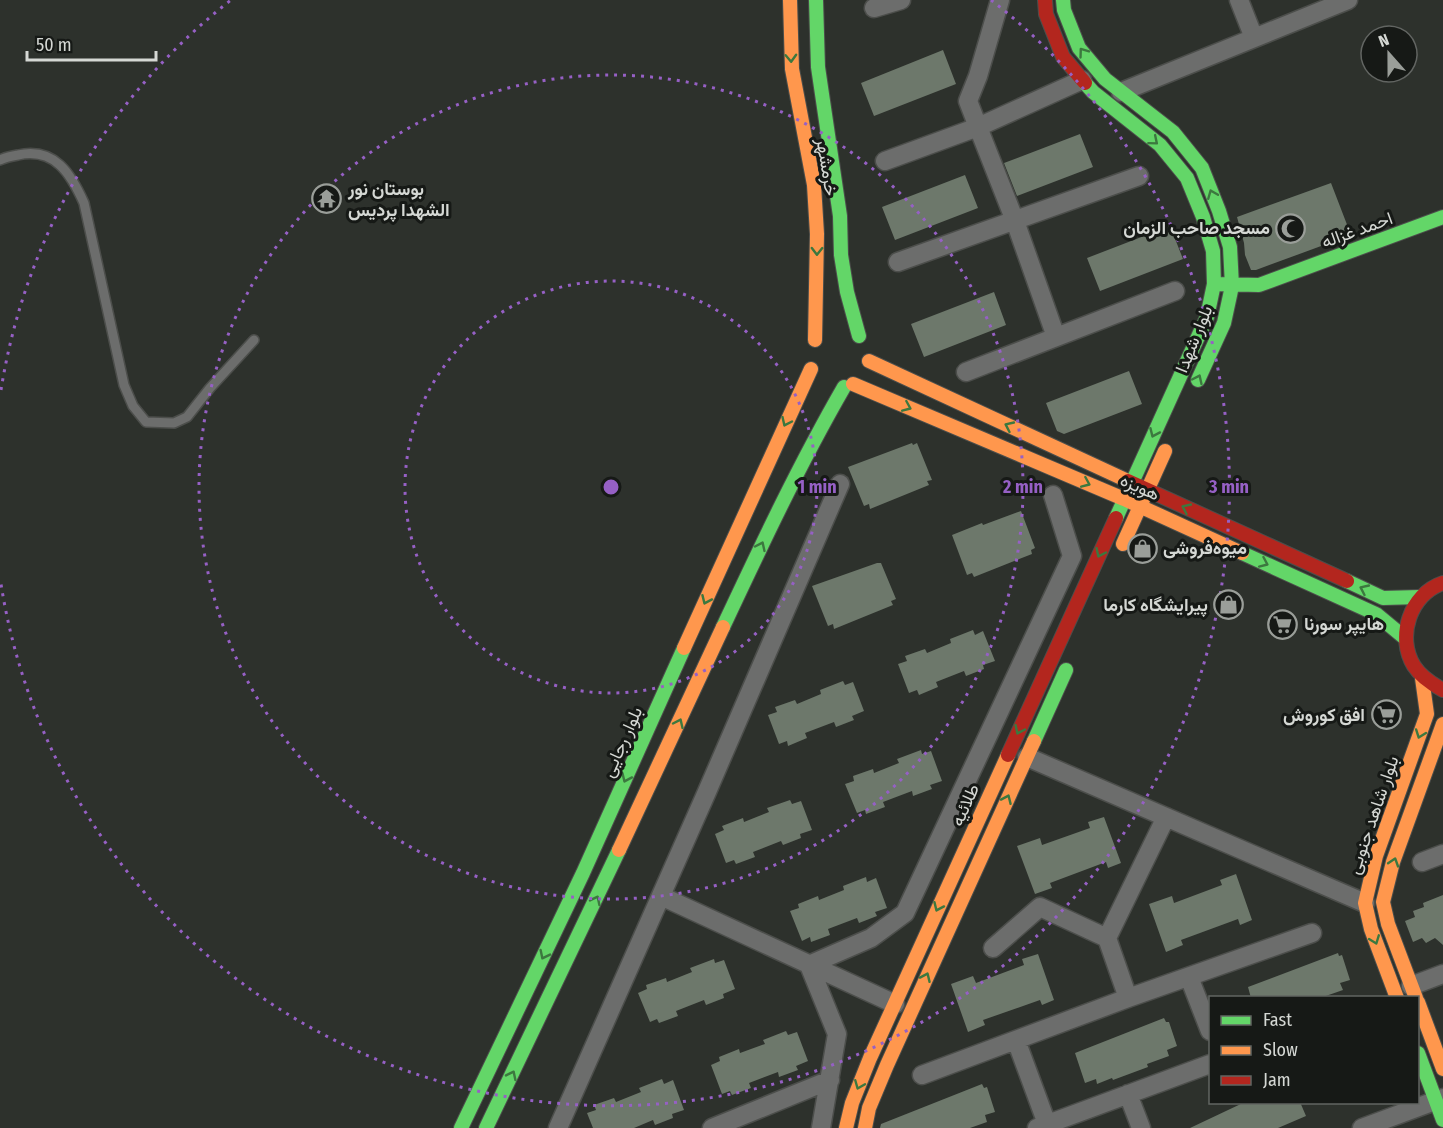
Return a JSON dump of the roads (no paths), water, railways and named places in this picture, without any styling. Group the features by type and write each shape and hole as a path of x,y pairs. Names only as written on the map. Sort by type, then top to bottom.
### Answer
{"street":[{"name":"خرمشهر","path":"790,0 792,69 814,195 817,234 812,355"},
{"name":"خرمشهر","path":"816,0 818,66 840,216 842,255 847,292 859,336"},
{"path":"874,8 901,0"},
{"path":"1000,0 978,76 968,100 1015,220 1056,337"},
{"name":"بلوار شهدا","path":"1045,0 1046,14 1064,57 1090,75 1105,79 1173,132 1202,168 1220,212 1230,247 1232,286 1224,323 1190,397"},
{"name":"بلوار شهدا","path":"1063,0 1064,10 1090,75 1093,92 1160,145 1186,178 1203,217 1213,250 1214,284 1206,317 1124,499"},
{"path":"1239,0 1254,38"},
{"path":"1121,92 1348,0"},
{"path":"885,161 978,127 1090,75"},
{"path":"1133,123 1146,110"},
{"path":"898,262 1139,176"},
{"name":"احمد غزاله","path":"1214,284 1259,285 1443,217"},
{"path":"966,372 1175,291"},
{"path":"486,1128 602,887 785,495 810,447 849,386 866,371 868,362 865,343 851,331 836,329 812,355 817,378 834,387 849,386"},
{"name":"بلوار رجایی","path":"461,1128 584,873 760,478 812,355"},
{"name":"هویزه","path":"868,362 1383,598 1420,597"},
{"name":"هویزه","path":"849,386 1124,499 1376,614 1404,638"},
{"path":"1119,554 1171,439"},
{"path":"1140,464 1145,474 1153,474 1156,471"},
{"path":"558,1128 840,484"},
{"path":"809,965 871,938 905,913 1072,556 1053,495"},
{"name":"طلائیه","path":"846,1128 852,1103 903,1007 1018,754 1124,499"},
{"path":"1114,522 1124,519 1128,522 1129,532"},
{"path":"1443,583 1420,597 1408,616 1404,638 1409,660 1422,678 1443,690"},
{"name":"طلائیه","path":"1018,754 1070,660"},
{"name":"بلوار شاهد جنوبی","path":"1396,996 1371,929 1365,903 1376,856 1427,714 1422,678"},
{"name":"بلوار شاهد جنوبی","path":"1415,995 1388,924 1383,902 1393,862 1443,724"},
{"path":"1018,754 1365,903"},
{"path":"1128,998 1107,938 1166,817"},
{"path":"1422,862 1443,854"},
{"path":"661,896 903,1007"},
{"path":"993,948 1040,907 1107,938"},
{"path":"922,1076 1128,998 1312,933"},
{"path":"809,965 837,1034 821,1128"},
{"path":"1415,995 1443,974"},
{"path":"1189,976 1209,1028"},
{"name":"بلوار شاهد جنوبی","path":"1419,1006 1443,1070"},
{"name":"طلائیه","path":"865,1128 869,1108 903,1007"},
{"path":"1016,1040 1042,1126 1209,1064"},
{"path":"1419,1055 1439,1099 1443,1120"},
{"path":"712,1128 830,1080"},
{"path":"1128,1094 1141,1128"},
{"path":"1362,1128 1439,1099"}],"lane":[{"path":"0,160 29,153 48,157 60,164 76,186 84,203 124,385 134,406 146,422 174,423 187,417 254,340"}],"place":[{"name":"بوستان نور الشهدا پردیس","path":"327,199"},
{"name":"مسجد صاحب الزمان","path":"1291,228"},
{"name":"میوه‌فروشی","path":"1142,548"},
{"name":"پیرایشگاه کارما","path":"1229,605"},
{"name":"هایپر سورنا","path":"1283,624"},
{"name":"افق کوروش","path":"1386,715"}]}
